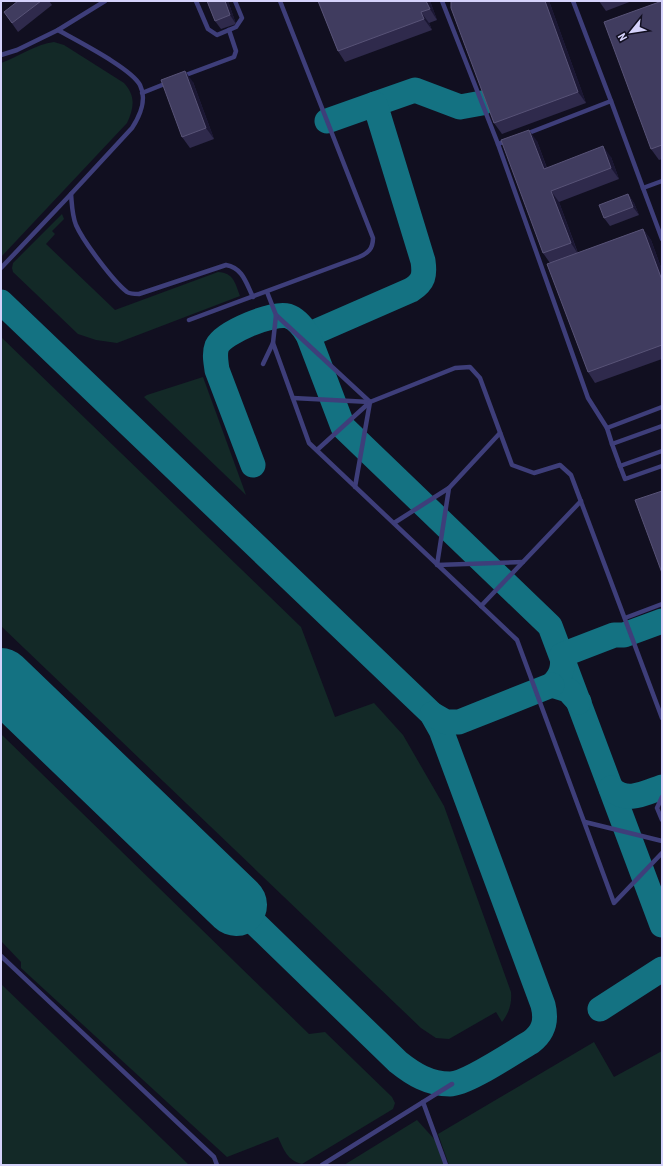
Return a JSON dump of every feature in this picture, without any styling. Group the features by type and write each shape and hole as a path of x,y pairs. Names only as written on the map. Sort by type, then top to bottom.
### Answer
{"lane":[{"path":"1,55 17,50 58,30 105,1"},
{"path":"196,1 208,29 217,35 236,27 242,18 235,1"},
{"path":"189,320 359,257 367,253 373,244 373,238 280,1"},
{"path":"442,1 498,144 588,398 606,428 625,479 662,466"},
{"path":"573,1 662,239"},
{"path":"1,268 132,128 139,117 142,104 142,93 140,85 130,74 58,30"},
{"path":"177,79 234,57 236,51 229,30"},
{"path":"142,93 170,82"},
{"path":"520,136 611,101"},
{"path":"498,144 512,139"},
{"path":"644,188 662,181"},
{"path":"71,194 72,211 77,226 105,266 128,293 139,294 226,265 232,266 241,273 254,297"},
{"path":"267,292 276,315 370,402"},
{"path":"263,364 273,343 276,315"},
{"path":"273,343 309,443 513,636 520,646 614,902 662,853"},
{"path":"317,450 370,402 455,368 463,366 470,367 480,378 512,465 534,473 560,466 571,475 662,718"},
{"path":"294,398 370,402"},
{"path":"355,487 370,402"},
{"path":"606,428 662,407"},
{"path":"612,444 662,426"},
{"path":"394,523 449,488 500,433"},
{"path":"620,466 662,451"},
{"path":"437,565 449,488"},
{"path":"481,606 581,501"},
{"path":"437,565 523,562"},
{"path":"625,618 662,604"},
{"path":"662,797 657,808 662,820"},
{"path":"585,822 662,841"},
{"path":"1,956 214,1157 217,1165"},
{"path":"322,1165 452,1084"},
{"path":"423,1102 446,1165"}],"green space":[{"path":"54,42 64,45 124,83 132,97 133,102 131,112 127,123 1,257 1,63 41,45"},
{"path":"62,214 64,219 52,231 55,234 46,244 115,310 218,272 227,274 231,277 240,296 117,343 96,340 78,334 13,272 12,268 13,263"},
{"path":"1,337 301,627 335,717 374,703 403,735 444,806 511,992 510,1008 502,1022 496,1012 449,1039 436,1038 421,1028 1,626"},
{"path":"203,377 246,495 144,397"},
{"path":"1,734 309,1034 325,1032 392,1097 395,1103 393,1109 302,1164 289,1157 278,1137 227,1157 21,968 21,962 1,941"},
{"path":"1,984 189,1165 1,1165"},
{"path":"594,1042 614,1077 662,1051 662,1165 449,1165 438,1134"},
{"path":"417,1120 435,1140 444,1165 344,1165"}],"building":[{"path":"18,1 41,1 12,23 4,12"},
{"path":"207,1 225,1 230,15 215,21"},
{"path":"318,1 426,1 430,9 421,12 424,19 338,51"},
{"path":"451,1 545,1 578,92 494,123 451,8"},
{"path":"662,1 662,145 651,149 604,22"},
{"path":"185,71 206,128 182,137 161,80"},
{"path":"529,130 544,169 603,146 611,168 551,191 571,243 543,253 501,140"},
{"path":"628,194 633,207 604,218 599,205"},
{"path":"643,229 662,280 662,345 588,372 547,264"},
{"path":"662,491 662,573 635,500"}],"taxiway":[{"path":"375,104 415,90 460,107 482,103"},
{"path":"308,335 411,290 419,284 424,274 423,261 375,104 327,121"},
{"path":"1,302 432,714 441,730 543,1005 545,1016 542,1030 531,1042 468,1079 458,1083 442,1084 422,1078 398,1062 236,905"},
{"path":"253,465 217,370 216,349 221,341 239,329 272,317 288,316 300,324 308,335 343,427 550,626 662,925"},
{"path":"579,702 568,690 552,685 561,672 563,664 562,655 614,635 624,635 662,621"},
{"path":"432,714 446,722 459,722 552,685"},
{"path":"611,788 617,793 623,795 636,796 662,787"},
{"path":"600,1009 662,969"}],"runway":[{"path":"1,679 236,905"}]}
